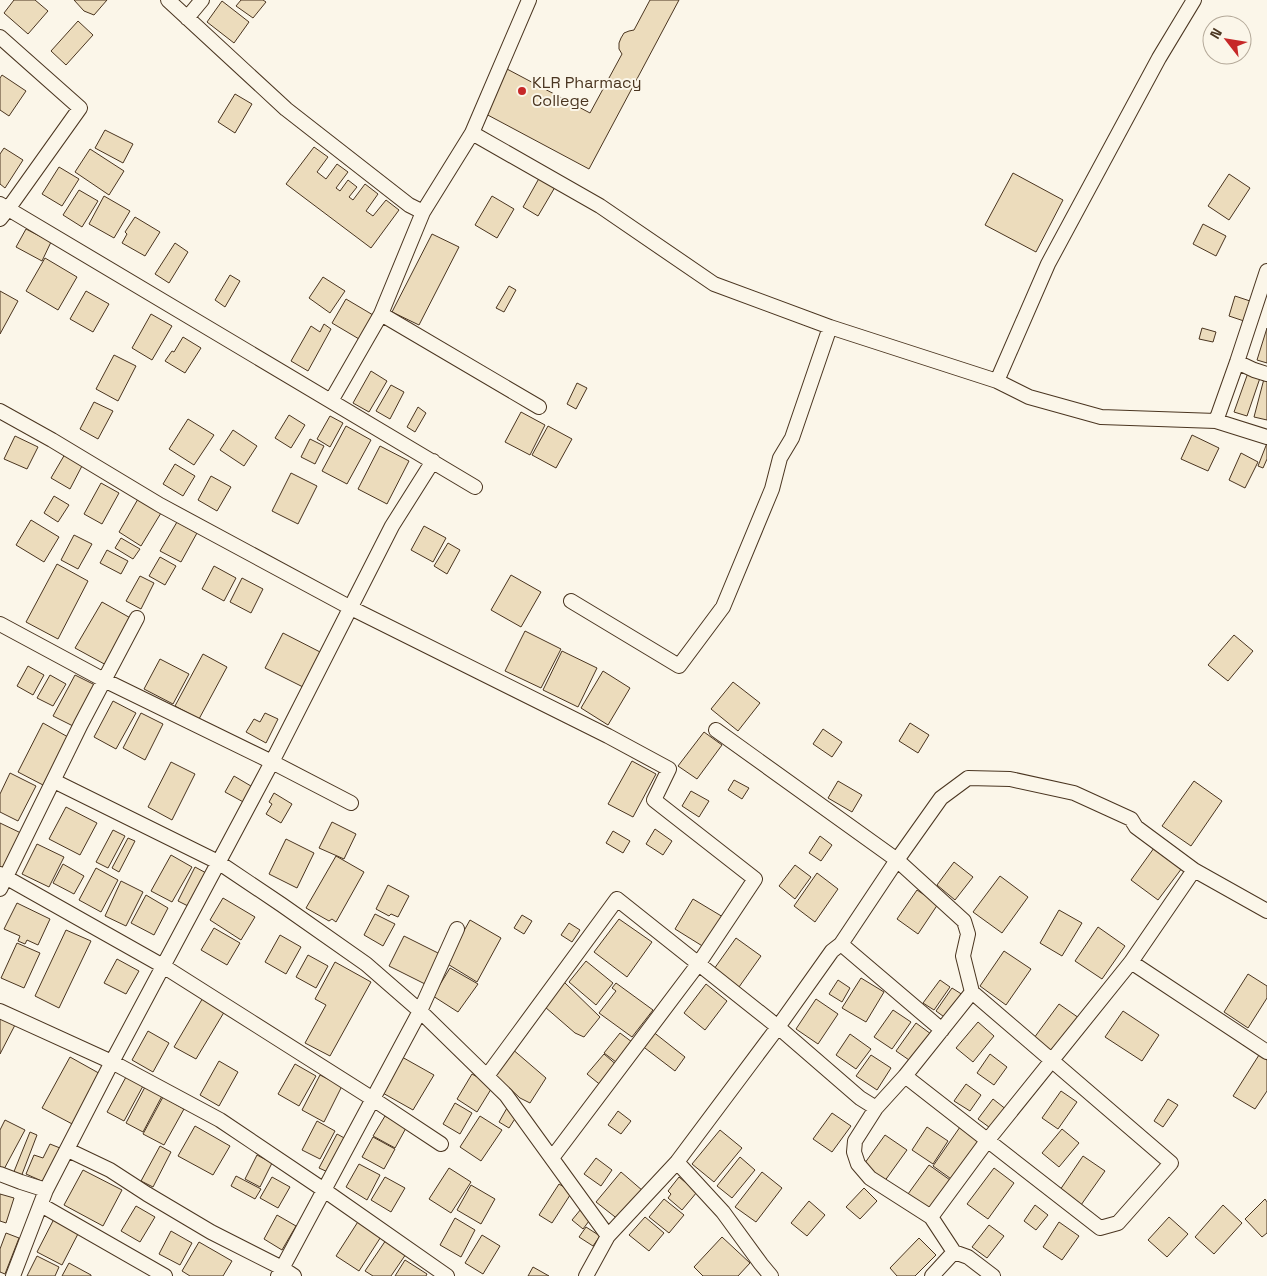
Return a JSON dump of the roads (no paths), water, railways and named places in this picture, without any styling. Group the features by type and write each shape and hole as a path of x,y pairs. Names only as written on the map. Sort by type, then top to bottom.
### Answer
{"street":[{"path":"168,0 286,109 409,205 423,212"},
{"path":"187,18 202,0"},
{"path":"331,401 381,314 423,212 472,133 529,0"},
{"path":"997,381 1048,264 1159,58 1194,0"},
{"path":"0,37 80,108 3,211 331,401 475,487"},
{"path":"472,133 600,206 714,284 830,328 997,381 1029,397 1101,417 1216,421 1267,436"},
{"path":"1216,421 1237,362 1262,304 1267,271"},
{"path":"381,314 539,407"},
{"path":"571,601 679,666 723,607 772,489 780,458 792,438 830,328"},
{"path":"1237,362 1267,374"},
{"path":"0,411 160,505 351,608 608,736 668,769 654,800 755,879 699,964 552,1158"},
{"path":"13,1276 46,1190 272,762 392,526 433,461"},
{"path":"137,618 2,881 163,966 441,1144"},
{"path":"0,624 104,680 351,803"},
{"path":"716,730 898,860 964,922 968,934 963,956 972,992 1171,1162 1118,1223 1100,1228 905,1076"},
{"path":"586,1276 608,1236 677,1162 832,951 841,944 941,798 968,778 1010,779 1074,793 1131,819 1136,827 1194,870 1267,911"},
{"path":"54,781 218,862 366,964 420,1011 506,1095 608,1236"},
{"path":"931,1217 988,1141 1131,962 1194,870"},
{"path":"487,1076 617,899 778,1027 860,1098 876,1108"},
{"path":"280,1272 420,1011 457,929"},
{"path":"841,944 942,1030"},
{"path":"1131,962 1267,1052"},
{"path":"972,992 905,1076 876,1108 855,1141 854,1152 858,1164 870,1178 931,1217 954,1252 968,1257 993,1276"},
{"path":"0,1011 112,1062 220,1120 447,1276"},
{"path":"68,1150 110,1170 147,1194 280,1272 294,1276"},
{"path":"677,1162 723,1212 771,1276"},
{"path":"0,1174 46,1190"},
{"path":"41,1205 165,1276"},
{"path":"932,1276 954,1252"}],"place":[{"name":"KLR Pharmacy College","path":"522,91"}]}
